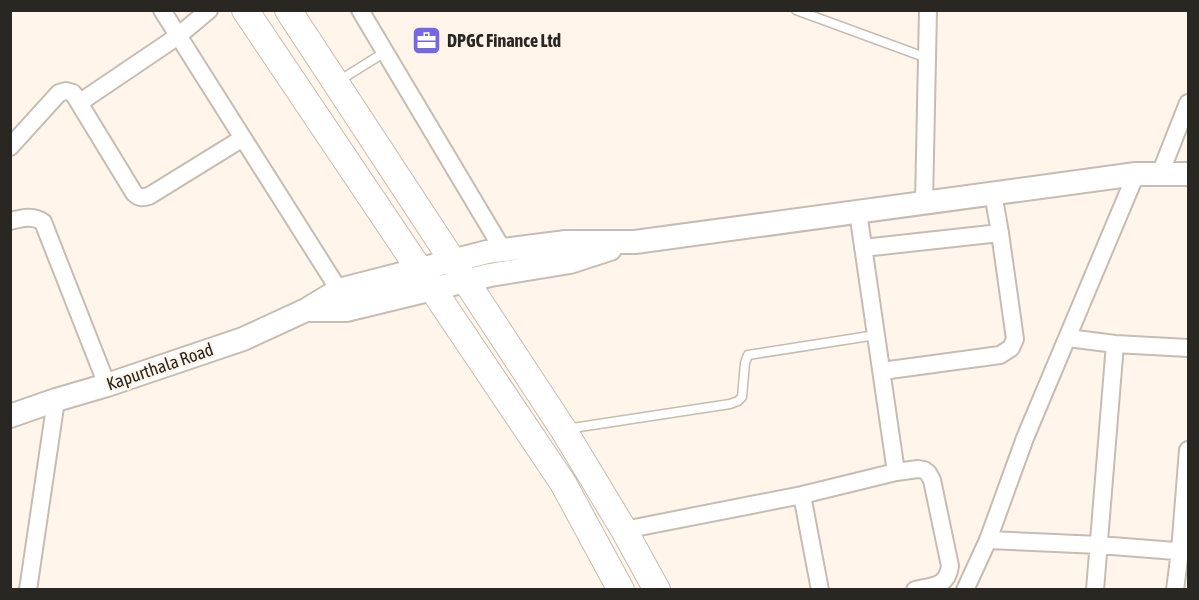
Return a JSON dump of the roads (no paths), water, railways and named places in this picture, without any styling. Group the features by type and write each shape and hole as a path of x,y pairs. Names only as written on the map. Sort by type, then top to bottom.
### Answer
{"main road":[{"path":"245,10 563,483 621,590"},
{"path":"288,10 563,429 657,590"},
{"path":"306,310 346,310 427,279 459,271 487,252 566,242 635,242 1136,174 1188,174"},
{"path":"459,271 490,275 570,262 635,242"},
{"name":"Kapurthala Road","path":"10,416 243,339 306,310 339,290 427,279"}],"street":[{"path":"162,10 339,290"},
{"path":"79,103 178,36 209,10"},
{"path":"360,10 503,250"},
{"path":"924,203 928,10"},
{"path":"10,147 58,93 66,91 73,93 134,193 143,198 243,138"},
{"path":"1160,174 1188,103"},
{"path":"965,590 988,540 1026,438 1136,174"},
{"path":"882,371 1000,355 1011,348 1015,339 993,194"},
{"path":"858,212 896,472"},
{"path":"10,221 34,218 43,222 107,385"},
{"path":"863,248 1000,233"},
{"path":"1068,338 1115,344 1188,348"},
{"path":"1095,590 1115,344"},
{"path":"28,590 56,400"},
{"path":"1174,590 1184,552 1188,450"},
{"path":"624,530 802,495 896,472 924,470 932,480 950,566 945,580 937,585 915,590"},
{"path":"802,495 820,590"},
{"path":"988,540 1184,552"}],"lane":[{"path":"796,10 927,58"},
{"path":"336,83 385,52"},
{"path":"563,429 730,404 742,397 745,363 748,355 876,335"}],"place":[{"name":"DPGC Finance Ltd","path":"426,41"}]}
